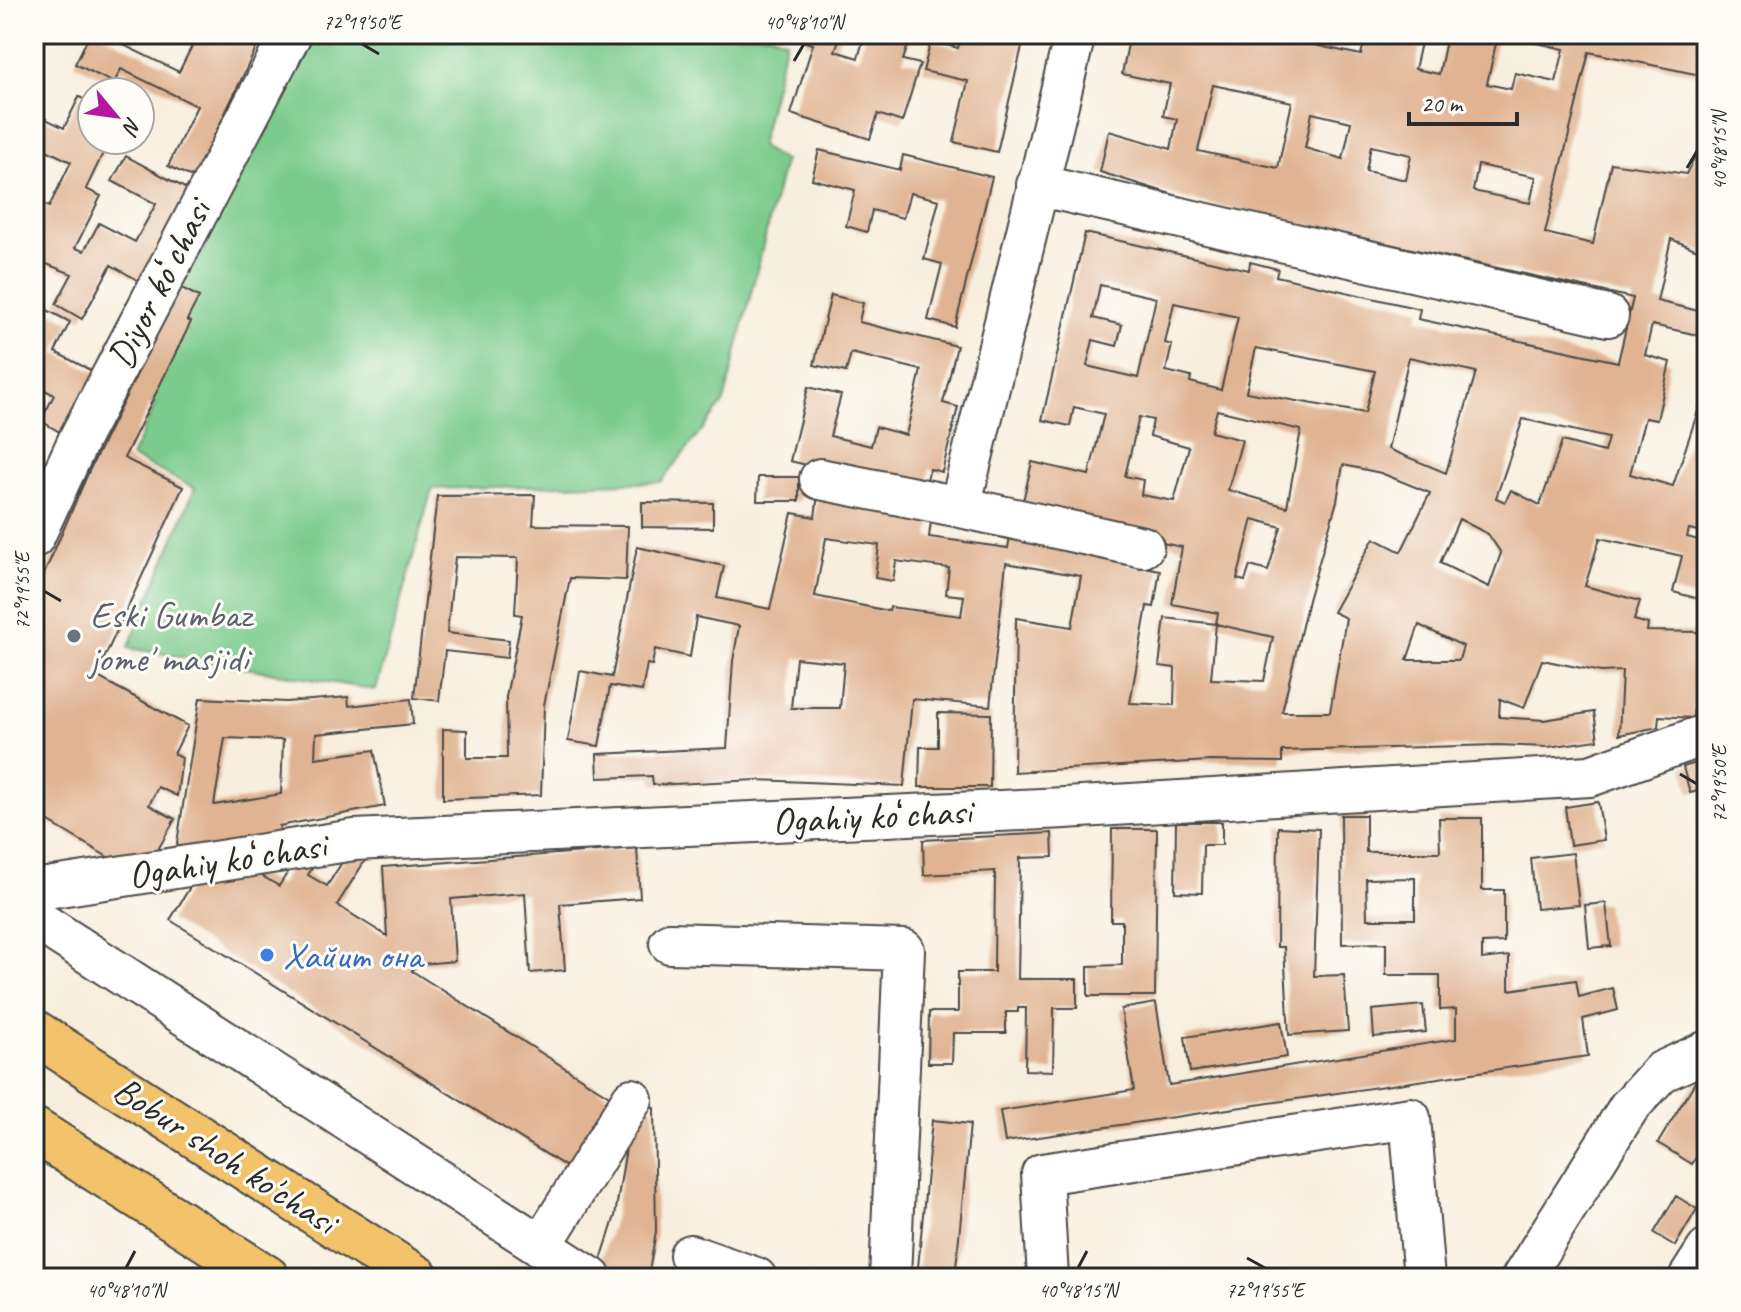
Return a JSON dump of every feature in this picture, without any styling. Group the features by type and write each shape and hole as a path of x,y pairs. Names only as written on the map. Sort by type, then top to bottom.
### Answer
{"main road":[{"name":"Bobur shoh ko'chasi","path":"34,1032 417,1278"},
{"path":"34,1130 267,1278"}],"street":[{"name":"Diyor koʻchasi","path":"34,537 80,437 291,34"},
{"path":"960,507 1075,34"},
{"path":"1037,185 1608,316"},
{"path":"820,479 1143,547"},
{"name":"Ogahiy koʻchasi","path":"34,890 354,840 1065,808 1590,776 1707,734"},
{"path":"34,918 591,1278"},
{"path":"670,943 904,950 890,1278"},
{"path":"1522,1278 1629,1107 1661,1072 1707,1051"},
{"path":"541,1246 632,1099"},
{"path":"1048,1278 1042,1174 1410,1118 1424,1278"},
{"path":"1689,1278 1707,1250"},
{"path":"690,1255 756,1278"}],"green space":[{"path":"309,34 770,34 786,40 760,146 784,161 724,402 661,482 432,489 376,690 128,648 195,488 131,457 155,405 127,390"}],"building":[{"path":"90,34 101,34 179,72 194,42 178,34 263,34 194,178 168,166 197,106 156,86 156,76 135,76 121,69 118,76 100,76 75,64"},
{"path":"808,34 841,34 835,51 858,58 865,34 893,34 910,39 903,60 920,64 902,122 878,114 870,139 791,114 813,44 805,42"},
{"path":"904,34 924,34 923,40"},
{"path":"962,34 1025,34 997,152 954,142 968,81 923,71 931,41 958,48"},
{"path":"1130,34 1307,34 1305,43 1361,55 1366,34 1423,34 1415,69 1439,74 1446,40 1427,34 1498,34 1707,34 1705,76 1589,52 1545,233 1593,244 1611,163 1686,174 1707,134 1707,254 1671,239 1657,301 1707,313 1707,337 1652,325 1645,355 1670,362 1657,420 1645,418 1630,474 1673,486 1701,402 1707,405 1707,533 1689,529 1687,537 1707,542 1707,601 1673,592 1682,556 1600,538 1585,586 1640,601 1634,620 1648,624 1647,631 1699,632 1693,718 1659,716 1658,727 1619,735 1622,671 1601,672 1542,660 1524,708 1500,699 1499,717 1544,720 1594,712 1598,740 1548,747 1498,745 1282,751 1282,762 1210,761 1014,772 1016,618 1072,627 1081,576 1006,563 990,706 912,699 904,786 757,780 653,785 652,776 598,778 597,754 727,748 733,661 739,626 696,617 690,657 655,649 652,665 647,664 642,691 610,686 599,746 568,741 580,671 612,677 637,547 724,566 717,598 770,609 792,513 815,517 819,487 933,506 929,537 1008,548 1011,529 1125,548 1122,563 1160,570 1154,607 1147,606 1130,703 1174,705 1175,668 1159,666 1165,618 1216,624 1218,613 1172,604 1182,547 1020,514 1032,462 1089,475 1104,414 1074,407 1070,426 1042,420 1085,233 1249,270 1250,262 1278,269 1276,276 1420,309 1418,319 1618,362 1633,298 1187,199 1100,172 1109,131 1171,149 1177,119 1163,116 1170,84 1122,74","holes":["1498,34 1564,49 1556,82 1515,73 1511,89 1487,84","1213,85 1292,102 1278,168 1198,151","1312,113 1351,122 1343,159 1305,148","1371,146 1411,155 1406,180 1366,171","1478,165 1536,177 1530,203 1473,191","1100,285 1156,298 1138,378 1087,366 1093,340 1117,346 1122,325 1093,318","1174,303 1238,317 1221,390 1190,382 1191,377 1166,371 1172,345 1165,343","1256,348 1375,371 1365,413 1246,392","1409,357 1476,372 1446,473 1388,449","1217,410 1301,430 1287,507 1228,490 1242,440 1211,432","1139,417 1153,420 1150,436 1189,447 1174,501 1141,495 1143,480 1125,476","1523,419 1608,438 1604,452 1562,441 1540,505 1511,490 1505,502 1496,498","1343,465 1381,473 1430,493 1401,552 1374,538 1333,612 1346,618 1330,712 1282,712 1308,600 1337,501","1253,519 1281,527 1268,571 1250,566 1245,581 1237,579","1459,519 1488,534 1501,553 1489,587 1440,563","826,538 879,545 875,578 893,581 896,561 949,568 946,594 964,596 961,616 890,607 889,611 815,596","1216,624 1273,637 1264,681 1211,679","1419,625 1463,646 1459,660 1407,660","796,658 844,663 840,708 791,708"]},
{"path":"76,103 76,156 102,156 86,189 101,196 75,248 84,251 99,223 135,242 156,204 112,181 126,156 196,194 146,285 111,265 82,319 56,304 72,274 34,259 34,200 49,207 71,162 34,144 34,113 64,128"},
{"path":"819,150 900,170 903,155 992,177 955,327 928,320 942,264 924,259 939,200 910,193 903,218 872,210 867,232 846,226 855,190 812,179"},
{"name":"Eski Gumbaz jome' masjidi","path":"180,287 199,297 187,320 191,322 124,458 183,487 96,676 188,726 174,754 182,758 177,796 158,787 149,805 175,819 155,855 113,860 34,813 34,597 89,471"},
{"path":"831,295 863,303 859,322 957,346 943,403 958,407 942,472 930,469 923,493 790,461 808,387 841,395 830,436 871,446 876,427 906,435 921,370 851,353 846,372 814,365"},
{"path":"34,303 70,322 55,352 98,374 65,435 41,421 54,395 34,384"},
{"path":"758,477 799,477 799,501 757,501"},
{"path":"535,495 533,525 628,526 626,580 570,578 544,705 541,795 443,799 443,729 467,730 467,758 507,758 506,697 522,615 515,614 518,558 455,557 447,633 509,640 507,658 445,651 439,701 414,698 437,496"},
{"path":"642,502 713,503 713,528 642,527"},
{"path":"348,697 349,706 411,699 413,724 316,734 315,758 374,750 385,806 279,826 283,842 182,860 177,843 200,698 286,702","holes":["225,738 283,740 281,794 214,805"]},
{"path":"938,713 991,714 990,787 919,787 920,747 938,747"},
{"path":"1707,760 1707,789 1690,793 1683,767"},
{"path":"1598,802 1604,840 1570,845 1565,807"},
{"path":"1341,815 1366,815 1366,852 1440,852 1439,818 1482,818 1482,890 1504,890 1504,942 1482,943 1482,959 1509,956 1509,990 1576,980 1579,997 1613,988 1618,1010 1583,1019 1588,1056 1005,1142 1000,1111 1134,1090 1121,1009 1156,1003 1169,1085 1456,1039 1456,1009 1440,1010 1440,975 1386,975 1386,943 1342,944","holes":["1415,878 1415,919 1367,919 1366,879"]},
{"path":"1176,822 1222,822 1222,845 1203,845 1202,893 1175,892"},
{"path":"1278,827 1319,829 1314,976 1344,975 1348,1031 1289,1035 1284,947 1277,947"},
{"path":"1112,829 1157,829 1155,996 1088,996 1088,966 1122,965 1122,921 1111,921"},
{"path":"1052,833 1053,857 1020,858 1018,979 1077,979 1077,1008 1054,1008 1053,1071 1025,1070 1026,1008 1006,1012 1006,1033 953,1033 952,1063 928,1063 929,1012 958,1012 958,972 994,972 995,871 924,875 923,840"},
{"path":"637,848 640,898 560,904 565,970 530,973 525,893 451,899 455,961 421,964 420,957 412,971 614,1099 570,1169 170,920 198,874 243,865 279,886 298,856 320,855 308,875 327,886 348,853 371,851 337,905 387,936 383,867"},
{"path":"1573,853 1579,905 1536,909 1531,858"},
{"path":"1606,903 1611,946 1589,948 1585,905"},
{"path":"1423,1005 1426,1032 1374,1037 1372,1010"},
{"path":"1281,1022 1287,1057 1190,1072 1185,1037"},
{"path":"1700,1074 1707,1078 1707,1139 1692,1164 1658,1143"},
{"path":"646,1108 654,1108 656,1231 648,1278 619,1278 599,1266 615,1216 626,1148"},
{"path":"932,1120 970,1124 955,1278 917,1278"},
{"path":"1676,1196 1697,1209 1675,1246 1654,1233"}],"place":[{"name":"Eski Gumbaz jome' masjidi","path":"74,636"},
{"name":"Хайит она","path":"267,955"}]}
